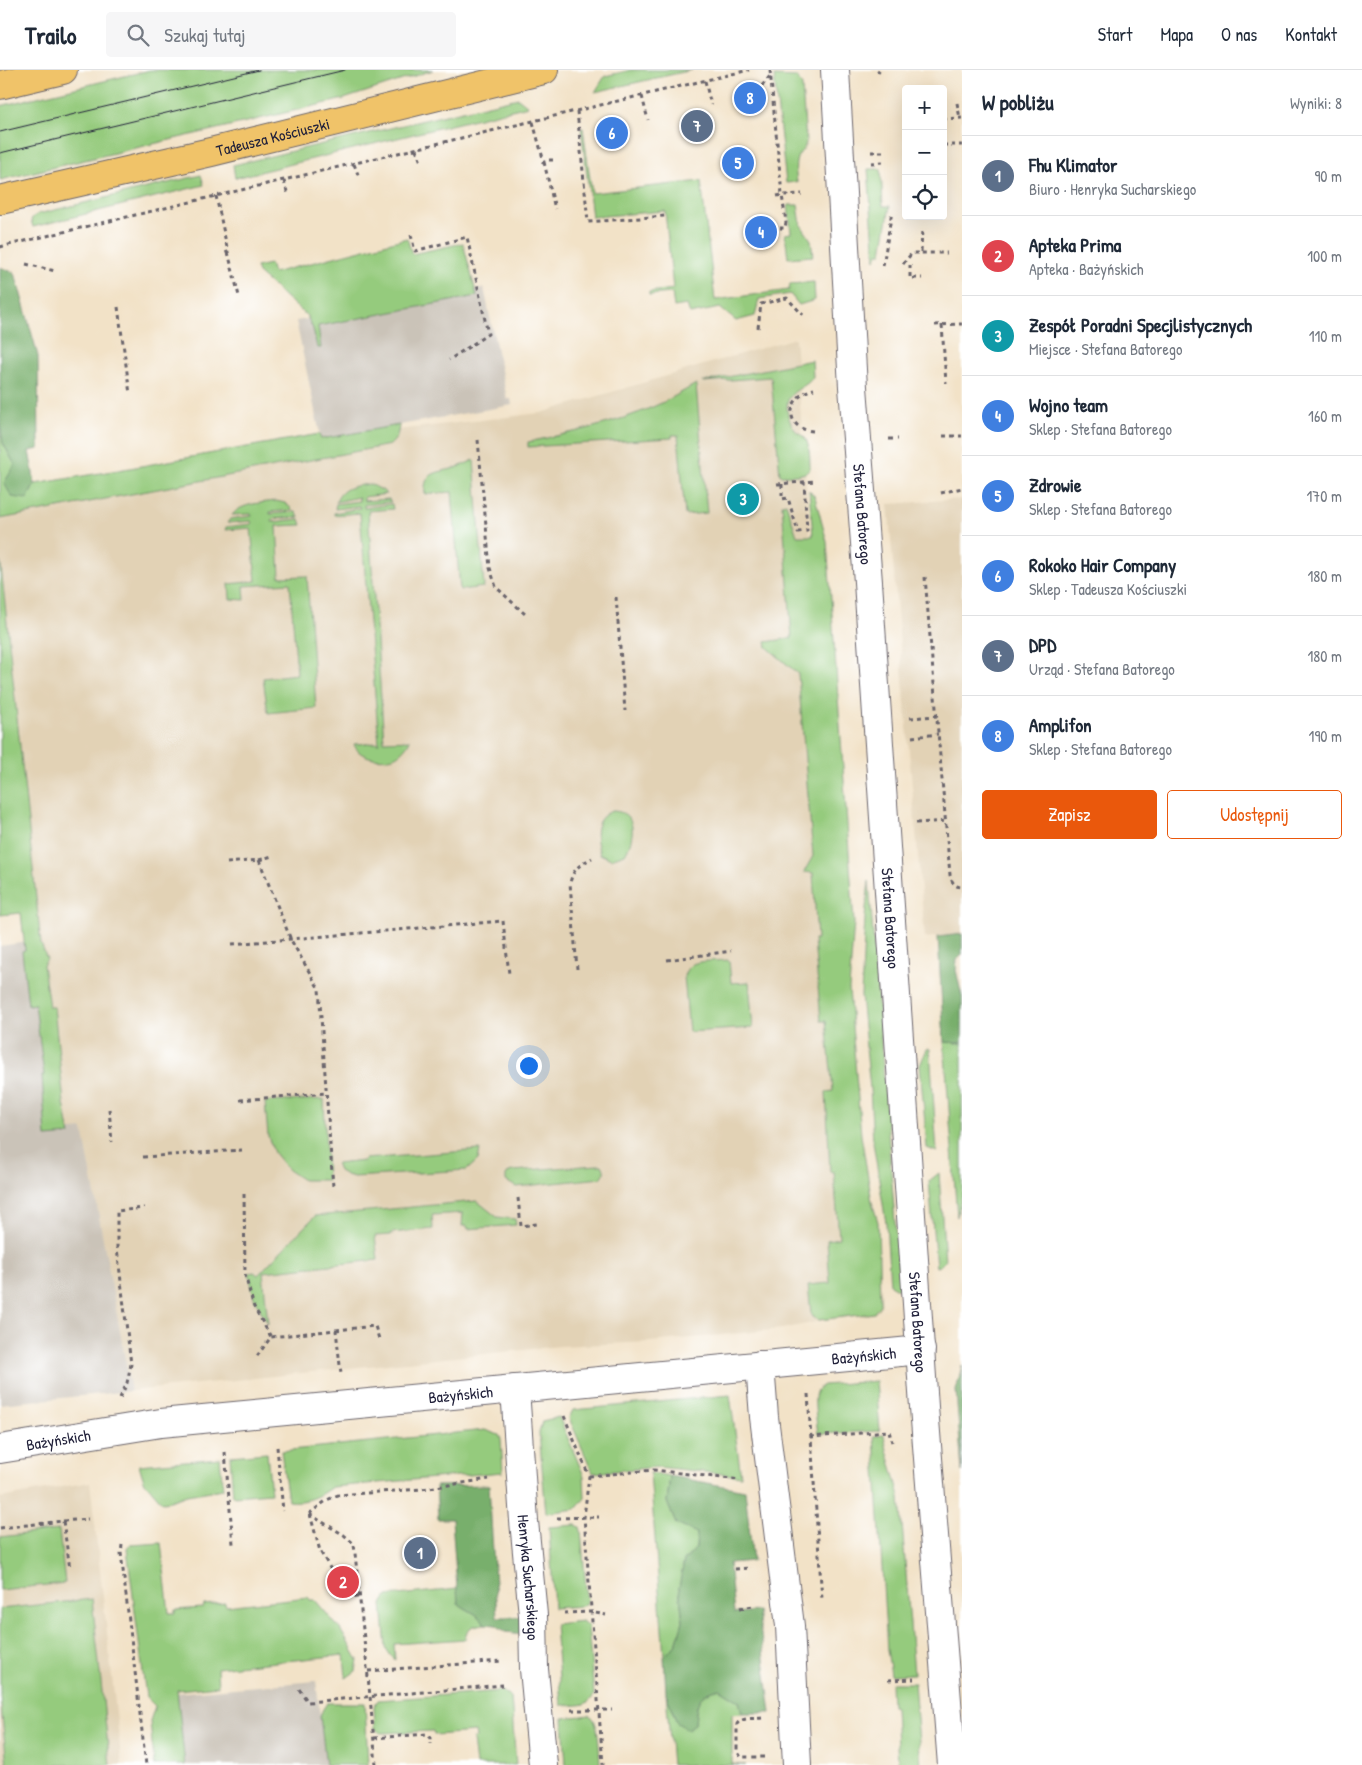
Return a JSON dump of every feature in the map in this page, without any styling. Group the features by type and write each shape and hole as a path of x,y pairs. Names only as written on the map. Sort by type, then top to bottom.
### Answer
{"main road":[{"path":"0,85 63,70"},
{"name":"Tadeusza Kościuszki","path":"0,200 211,152 544,70"}],"street":[{"name":"Stefana Batorego","path":"835,70 851,369 868,582 921,1350 952,1765"},
{"name":"Bażyńskich","path":"0,1449 161,1423 921,1350"},
{"path":"760,1365 764,1417 774,1485 790,1626 797,1765"},
{"name":"Henryka Sucharskiego","path":"515,1389 532,1615 537,1711 543,1765"}],"path":[{"path":"725,70 726,76"},
{"path":"0,247 749,70"},
{"path":"770,70 786,222 784,228 780,228"},
{"path":"877,70 882,74"},
{"path":"757,92 771,75"},
{"path":"705,81 711,105"},
{"path":"642,96 648,120"},
{"path":"947,119 961,118 957,103"},
{"path":"577,111 588,222 665,216"},
{"path":"533,122 555,209"},
{"path":"947,145 962,145"},
{"path":"771,149 777,147"},
{"path":"416,149 421,162"},
{"path":"539,164 544,162"},
{"path":"354,164 359,177"},
{"path":"284,180 288,195"},
{"path":"777,196 802,194"},
{"path":"216,196 239,296"},
{"path":"882,266 892,211"},
{"path":"921,252 922,228"},
{"path":"411,236 415,252 467,237 488,334 449,360"},
{"path":"223,254 228,252"},
{"path":"903,264 912,253 947,253"},
{"path":"26,264 55,271"},
{"path":"910,265 910,278 922,278"},
{"path":"758,328 761,304 787,298 803,315"},
{"path":"118,307 130,394"},
{"path":"935,325 962,324"},
{"path":"942,325 946,383"},
{"path":"813,431 804,430 797,426 792,412 793,403 797,397 804,391 814,389"},
{"path":"943,436 962,436"},
{"path":"478,440 490,568 496,587 526,615"},
{"path":"804,482 807,531 798,532 788,498 782,498 780,484 804,482 816,481"},
{"path":"941,493 962,488"},
{"path":"925,577 950,874 954,885 957,887 962,886"},
{"path":"616,597 625,711"},
{"path":"905,718 937,716"},
{"path":"906,737 938,734"},
{"path":"911,824 946,821"},
{"path":"227,863 260,860 272,856"},
{"path":"577,969 570,883 572,874 577,866 592,858"},
{"path":"260,860 291,940 319,989 332,1187"},
{"path":"232,944 503,921 509,974"},
{"path":"667,960 731,951"},
{"path":"240,1100 327,1093"},
{"path":"109,1109 112,1142"},
{"path":"143,1157 242,1150"},
{"path":"244,1194 245,1275 254,1307 270,1337"},
{"path":"518,1198 522,1226 538,1224 537,1227"},
{"path":"119,1400 127,1383 131,1364 117,1248 117,1211 144,1208"},
{"path":"257,1356 270,1337 375,1326 379,1339"},
{"path":"336,1330 341,1379"},
{"path":"808,1390 822,1608"},
{"path":"561,1409 589,1476 584,1516 603,1765"},
{"path":"810,1437 889,1431"},
{"path":"277,1447 283,1511"},
{"path":"224,1452 233,1544"},
{"path":"589,1476 654,1470 774,1485"},
{"path":"309,1514 327,1500 338,1495 422,1489 522,1474"},
{"path":"814,1482 820,1482"},
{"path":"309,1514 339,1531 354,1544 376,1765"},
{"path":"309,1514 320,1551 342,1587 360,1599"},
{"path":"524,1521 599,1516"},
{"path":"0,1528 88,1519"},
{"path":"63,1521 70,1568"},
{"path":"122,1546 121,1553 146,1765"},
{"path":"820,1570 827,1572"},
{"path":"532,1615 590,1612 606,1615"},
{"path":"368,1671 507,1660"},
{"path":"888,1680 920,1678"},
{"path":"299,1688 308,1702 512,1684"},
{"path":"537,1711 612,1710"},
{"path":"766,1756 741,1756 738,1754 738,1721 742,1719 795,1716"},
{"path":"374,1738 427,1734 431,1738 431,1744"}],"shaded area":[{"path":"484,288 507,399 511,399 512,405 321,439 296,321"},
{"path":"795,338 859,1185 877,1225 882,1305 875,1314 821,1321 782,1329 650,1342 560,1346 131,1391 83,1130 51,1132 0,713 0,491 319,434 321,439 541,413"},
{"path":"962,499 962,934 925,938 888,504"},
{"path":"28,942 51,1132 83,1129 131,1391 0,1404 0,946"},
{"path":"90,1482 122,1765 0,1765 0,1498"},
{"path":"316,1681 326,1765 183,1765 175,1693"}],"green space":[{"path":"150,70 433,70 344,99 0,180 0,106"},
{"path":"631,70 692,70 595,92 605,76"},
{"path":"774,76 797,77 802,86 806,142 796,162 797,182 786,183"},
{"path":"518,98 528,106 235,178 233,165"},
{"path":"581,128 583,128 592,193 701,181 715,300 789,290 790,284 814,282 815,300 799,305 790,294 759,299 755,316 736,321 720,308 690,314 687,305 674,307 672,293 649,295 649,292 673,289 665,211 592,217"},
{"path":"868,169 881,169 883,206 890,206 882,253 879,253 875,260"},
{"path":"201,175 204,185 33,227 31,220 38,214"},
{"path":"788,205 798,205 801,225 811,240 813,256 788,258 785,234 791,233"},
{"path":"407,238 412,254 463,243 477,296 318,326 321,348 317,348 313,329 307,316 258,273 256,267 270,264 273,273"},
{"path":"0,267 15,273 38,356 39,449 29,451 35,484 27,499 12,497 4,483 15,465 3,443 0,424"},
{"path":"812,360 813,377 808,383 794,392 789,398 787,406 791,424 807,441 810,469 800,474 780,475 771,377 703,382"},
{"path":"696,384 707,513 685,515 678,435 672,435 672,438 528,447 528,442 592,427 640,412"},
{"path":"0,424 3,443 15,465 27,499 35,484 319,434 321,439 399,425 397,436 390,445 0,519"},
{"path":"474,460 484,587 460,590 452,492 425,494 425,486 426,481 433,474"},
{"path":"370,484 387,494 364,497 364,501 389,499 391,502 364,505 364,508 392,504 393,509 368,511 384,741 410,740 398,754 382,759 365,755 356,749 354,744 379,743 360,513 334,515 334,513 360,508 359,506 335,509 336,504 359,501 359,497 336,502 346,490"},
{"path":"809,490 815,497 827,542 854,922 849,989 861,1135 872,1202 878,1222 880,1305 874,1313 819,1320 813,1317 811,1313 808,1285 830,1283 827,1240 839,1238 834,1172 830,1172 826,1092 833,1091 826,1021 821,1021 814,940 817,940 813,873 804,872 813,856 798,674 767,647 766,642 792,638 782,504 786,503 797,536 813,536"},
{"path":"276,501 285,503 293,510 270,512 270,514 296,512 299,517 272,519 272,522 300,519 302,525 277,526 280,577 307,576 316,708 268,713 263,678 297,674 290,583 244,586 245,600 230,599 229,584 256,581 251,528 225,530 226,527 252,524 251,521 227,523 230,519 252,516 251,514 232,515 241,508 252,504"},
{"path":"0,557 41,944 47,959 43,965 49,1007 54,1007 64,1103 70,1135 46,1137 42,1075 44,1075 35,1004 28,1005 22,951 25,950 21,913 0,915"},
{"path":"612,811 626,815 632,826 632,833 631,841 625,854 611,859 600,854 596,835 601,819"},
{"path":"869,881 900,1288 890,1285 886,1223 873,1142 861,995"},
{"path":"962,934 962,955 957,960 956,970 962,997 962,1043 944,1042 938,937"},
{"path":"729,960 731,983 749,982 753,1028 689,1032 684,976 686,970 694,963"},
{"path":"944,1042 962,1043 962,1194 957,1217"},
{"path":"927,1049 930,1049 937,1152 927,1148 920,1065"},
{"path":"324,1099 327,1180 303,1180 288,1170 274,1153 268,1136 265,1102"},
{"path":"480,1150 478,1160 467,1170 354,1177 339,1171 336,1164 363,1161 364,1159"},
{"path":"602,1165 604,1173 601,1178 516,1187 506,1181 506,1176 509,1172 513,1171"},
{"path":"939,1173 945,1261 936,1267 929,1181"},
{"path":"477,1201 497,1217 515,1219 516,1225 468,1229 467,1226 462,1226 463,1213 432,1215 433,1229 375,1236 378,1260 263,1272 268,1324 254,1298 249,1273 254,1272 258,1275 315,1216"},
{"path":"962,1366 962,1472 956,1390"},
{"path":"876,1381 880,1431 818,1434 815,1398 819,1388 823,1385"},
{"path":"730,1395 741,1476 658,1467 593,1473 569,1418 573,1410"},
{"path":"559,1417 584,1476 585,1498 576,1509 546,1513 539,1433 542,1421"},
{"path":"485,1430 499,1435 501,1439 503,1472 332,1487 312,1498 288,1501 281,1451"},
{"path":"884,1435 900,1498 914,1674 891,1675 887,1650 874,1436"},
{"path":"267,1453 271,1493 233,1496 230,1456"},
{"path":"220,1458 223,1489 187,1495 162,1502 144,1481 139,1465"},
{"path":"650,1473 670,1476 667,1502 676,1524 697,1532 696,1548 684,1561 679,1588 683,1621 676,1645 664,1656"},
{"path":"670,1476 745,1490 753,1561 729,1563 734,1613 758,1611 771,1713 742,1713 739,1701 720,1689 706,1694 699,1700 695,1724 688,1729 677,1723 666,1693 664,1656 676,1645 683,1621 679,1588 684,1561 696,1548 697,1533 676,1524 667,1502"},
{"path":"489,1485 497,1617 521,1617 523,1634 506,1632 496,1625 485,1624 480,1617 458,1603 452,1519 438,1519 436,1486"},
{"path":"576,1525 580,1527 581,1531 587,1600 582,1606 554,1608 549,1527"},
{"path":"59,1530 65,1583 0,1590 0,1537"},
{"path":"161,1543 169,1613 175,1613 175,1610 203,1608 204,1605 225,1603 226,1606 308,1597 310,1600 315,1600 340,1629 358,1660 356,1671 346,1678 344,1655 217,1668 218,1686 177,1690 185,1765 154,1765 150,1721 155,1706 146,1697 127,1549 130,1545"},
{"path":"458,1589 458,1603 480,1617 485,1624 471,1627 465,1639 394,1644 395,1660 386,1648 382,1604 387,1596"},
{"path":"92,1599 110,1765 7,1765 0,1696 0,1609"},
{"path":"582,1621 588,1626 594,1695 584,1704 561,1705 555,1624"},
{"path":"891,1683 914,1683 921,1765 898,1765 895,1707 892,1706"},
{"path":"720,1689 739,1701 742,1713 732,1714 732,1764 746,1765 672,1765 666,1693 677,1723 695,1724 699,1700 706,1694"},
{"path":"502,1691 511,1697 516,1765 476,1765 473,1739 476,1738 475,1732 434,1735 433,1731 381,1733 375,1729 374,1706 378,1700"},
{"path":"327,1703 365,1703 368,1765 326,1765 320,1716"},
{"path":"590,1715 596,1724 600,1765 566,1765 563,1718"}],"tram line":[{"path":"0,132 259,70"},
{"path":"0,153 345,70"}],"place":[{"name":"Amplifon","path":"750,98"},
{"name":"DPD","path":"697,126"},
{"name":"Rokoko Hair Company","path":"612,133"},
{"name":"Zdrowie","path":"738,163"},
{"name":"Wojno team","path":"761,232"},
{"name":"Zespół Poradni Specjlistycznych","path":"743,499"},
{"name":"Fhu Klimator","path":"420,1553"},
{"name":"Apteka Prima","path":"343,1582"}]}
